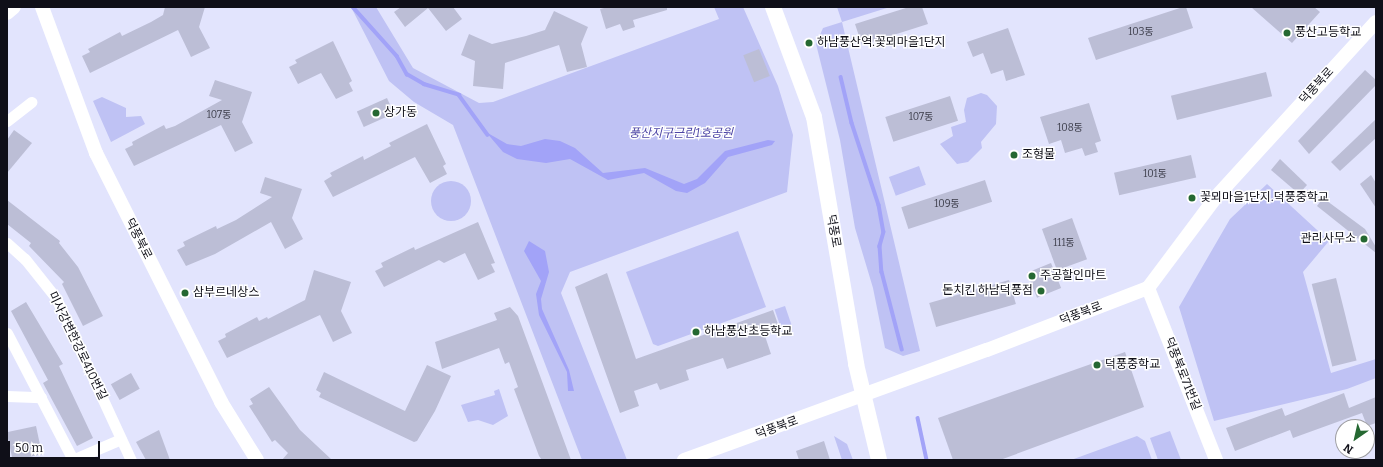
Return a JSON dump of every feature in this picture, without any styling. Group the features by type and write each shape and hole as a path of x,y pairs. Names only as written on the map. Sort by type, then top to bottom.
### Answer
{"main road":[{"name":"덕풍로","path":"772,7 814,117 863,396 879,460"}],"street":[{"path":"7,13 14,7"},
{"name":"덕풍북로","path":"42,7 99,160 221,402 257,460"},
{"name":"덕풍북로","path":"684,460 863,396 1148,288 1216,197 1376,22"},
{"path":"7,121 31,102"},
{"name":"미사강변한강로410번길","path":"7,244 25,259 56,298 131,460"},
{"name":"덕풍북로71번길","path":"1148,288 1216,460"},
{"path":"7,333 72,460 121,439"},
{"path":"7,396 41,397"}],"green space":[{"name":"풍산지구근린1호공원","path":"351,7 376,7 413,68 479,103 493,102 719,19 714,7 743,7 778,86 793,135 787,192 570,272 561,293 627,460 582,460 453,125 414,102 389,81"},
{"path":"837,7 890,7 842,22"},
{"path":"842,22 920,351 903,356 885,348 873,288 855,228 840,140 816,44 823,28"},
{"path":"981,93 987,95 997,106 996,124 981,142 982,148 968,162 957,164 940,144 953,136 951,127 966,122 964,110 967,98"},
{"path":"102,97 126,108 126,117 141,116 145,124 111,142 93,101"},
{"path":"919,166 926,185 896,196 889,177"},
{"path":"455,181 462,184 468,190 471,201 470,209 462,218 455,221 447,221 440,218 432,209 431,197 434,190 443,182"},
{"path":"1267,184 1329,241 1303,272 1331,373 1376,359 1376,378 1347,389 1214,421 1179,307 1230,219"},
{"path":"738,231 766,307 658,346 653,344 626,272"},
{"path":"785,306 792,326 781,329 775,310"},
{"path":"499,389 508,416 493,425 478,420 468,422 461,405 495,395 494,391"},
{"path":"1170,431 1181,460 1158,460 1150,438"},
{"path":"834,436 847,444 853,460 842,460"},
{"path":"1137,436 1145,441 1152,460 1071,460"}],"water":[{"path":"486,132 507,144 521,146 545,139 560,141 575,148 603,173 645,168 684,184 697,179 725,151 768,140 775,141 772,145 728,157 705,183 687,193 676,191 644,173 608,180 570,159 546,163 517,159 503,152"},
{"path":"529,241 545,251 549,272 541,299 542,309 569,370 574,391 568,391 567,372 539,315 536,294 541,281 524,251"}],"building":[{"path":"165,7 205,7 199,27 210,48 191,57 178,30 90,73 82,56 90,52 88,49 120,32 122,36 151,22 163,15"},
{"path":"401,7 453,7 462,19 446,31 428,8 405,27 394,12"},
{"path":"608,7 667,7 667,10 633,20 635,27 623,31 620,24 606,29 600,9"},
{"path":"909,7 922,7 928,24 862,45 855,24"},
{"path":"1186,7 1193,28 1096,60 1088,38"},
{"path":"1251,7 1314,7 1320,12 1292,43"},
{"path":"554,11 588,27 581,44 587,67 567,72 559,45 505,63 503,89 473,86 475,61 461,55 469,34 492,44 526,36 545,30"},
{"path":"1008,28 1025,75 1006,81 1003,70 991,74 983,53 973,57 967,42"},
{"path":"333,41 352,81 349,83 353,91 336,99 321,73 298,84 289,67 297,63 295,60"},
{"path":"759,49 770,76 754,82 743,55"},
{"path":"1365,70 1376,80 1376,85 1309,154 1298,141"},
{"path":"1266,72 1272,96 1177,120 1171,96"},
{"path":"215,80 252,92 242,122 253,143 235,152 221,125 134,166 125,149 133,145 132,142 164,125 166,129 175,126 222,100 209,96"},
{"path":"950,96 958,121 893,142 885,117"},
{"name":"상가동","path":"387,98 394,114 364,127 357,111"},
{"path":"1089,103 1101,141 1095,143 1098,152 1085,156 1082,148 1065,153 1061,140 1049,144 1040,117"},
{"path":"1376,119 1376,138 1340,171 1331,162"},
{"path":"427,124 446,164 443,166 447,174 430,183 415,157 333,197 324,181 332,176 330,173 363,156 364,160 391,146 389,143"},
{"path":"14,130 32,143 7,173 7,140"},
{"path":"1191,155 1196,177 1119,195 1114,173"},
{"path":"1280,159 1307,185 1299,194 1271,170"},
{"path":"1371,175 1376,183 1376,208 1360,184"},
{"path":"265,177 302,189 292,218 303,239 285,249 271,222 215,254 186,266 177,250 185,246 183,242 216,226 217,229 236,220 272,197 260,193"},
{"path":"985,180 992,202 908,229 901,207"},
{"path":"1323,198 1365,229 1376,247 1376,253 1317,206"},
{"path":"7,200 60,241 59,243 78,267 103,316 83,326 62,284 64,282 29,246 31,243 7,224"},
{"path":"1072,218 1087,259 1057,270 1042,229"},
{"path":"478,222 495,263 491,264 495,272 478,280 465,253 444,263 439,260 384,287 375,271 383,267 381,263 414,247 415,250"},
{"path":"1051,263 1061,288 1037,298 1027,273"},
{"path":"314,270 351,282 341,311 352,333 333,342 320,315 227,358 218,341 226,337 225,334 257,317 259,321 267,317 268,319 305,300"},
{"path":"607,273 636,359 773,310 780,330 765,336 771,354 727,369 723,358 686,370 689,380 660,390 657,383 634,391 639,406 620,413 575,287"},
{"path":"1336,278 1357,360 1332,367 1312,284"},
{"path":"1009,280 1016,304 936,327 929,303"},
{"path":"26,302 63,364 59,366 93,438 77,446 43,383 48,380 11,311"},
{"path":"510,307 518,316 571,460 542,460 539,456 514,389 518,387 509,362 505,364 499,348 442,369 435,342 497,320 494,313"},
{"path":"1125,352 1144,407 1000,460 953,460 938,418"},
{"path":"427,365 451,376 435,411 417,441 414,442 319,397 321,393 316,390 324,372 405,411"},
{"path":"131,373 140,389 120,400 111,384"},
{"path":"269,387 300,430 332,460 282,460 288,453 275,440 272,442 249,406 253,404 250,399"},
{"path":"1344,393 1349,408 1376,397 1376,423 1375,419 1364,419 1362,413 1345,419 1335,419 1335,423 1293,438 1290,430 1235,451 1226,428 1282,408 1285,416"},
{"path":"36,426 42,454 13,460 7,432"},
{"path":"159,430 170,460 146,460 136,442"},
{"path":"824,441 830,460 799,460 796,451"}],"waterway":[{"path":"353,7 397,56 407,74 424,84 459,95 488,135"},
{"path":"841,77 852,123 879,205 884,232 880,246 882,272 902,349"},
{"path":"918,418 927,460"}],"place":[{"name":"풍산고등학교","path":"1287,33"},
{"name":"하남풍산역.꽃뫼마을1단지","path":"809,43"},
{"name":"상가동","path":"376,113"},
{"name":"조형물","path":"1014,155"},
{"name":"꽃뫼마을1단지.덕풍중학교","path":"1192,198"},
{"name":"관리사무소","path":"1364,239"},
{"name":"주공할인마트","path":"1032,276"},
{"name":"돈치킨 하남덕풍점","path":"1041,291"},
{"name":"삼부르네상스","path":"185,293"},
{"name":"하남풍산초등학교","path":"696,332"},
{"name":"덕풍중학교","path":"1097,365"}]}
